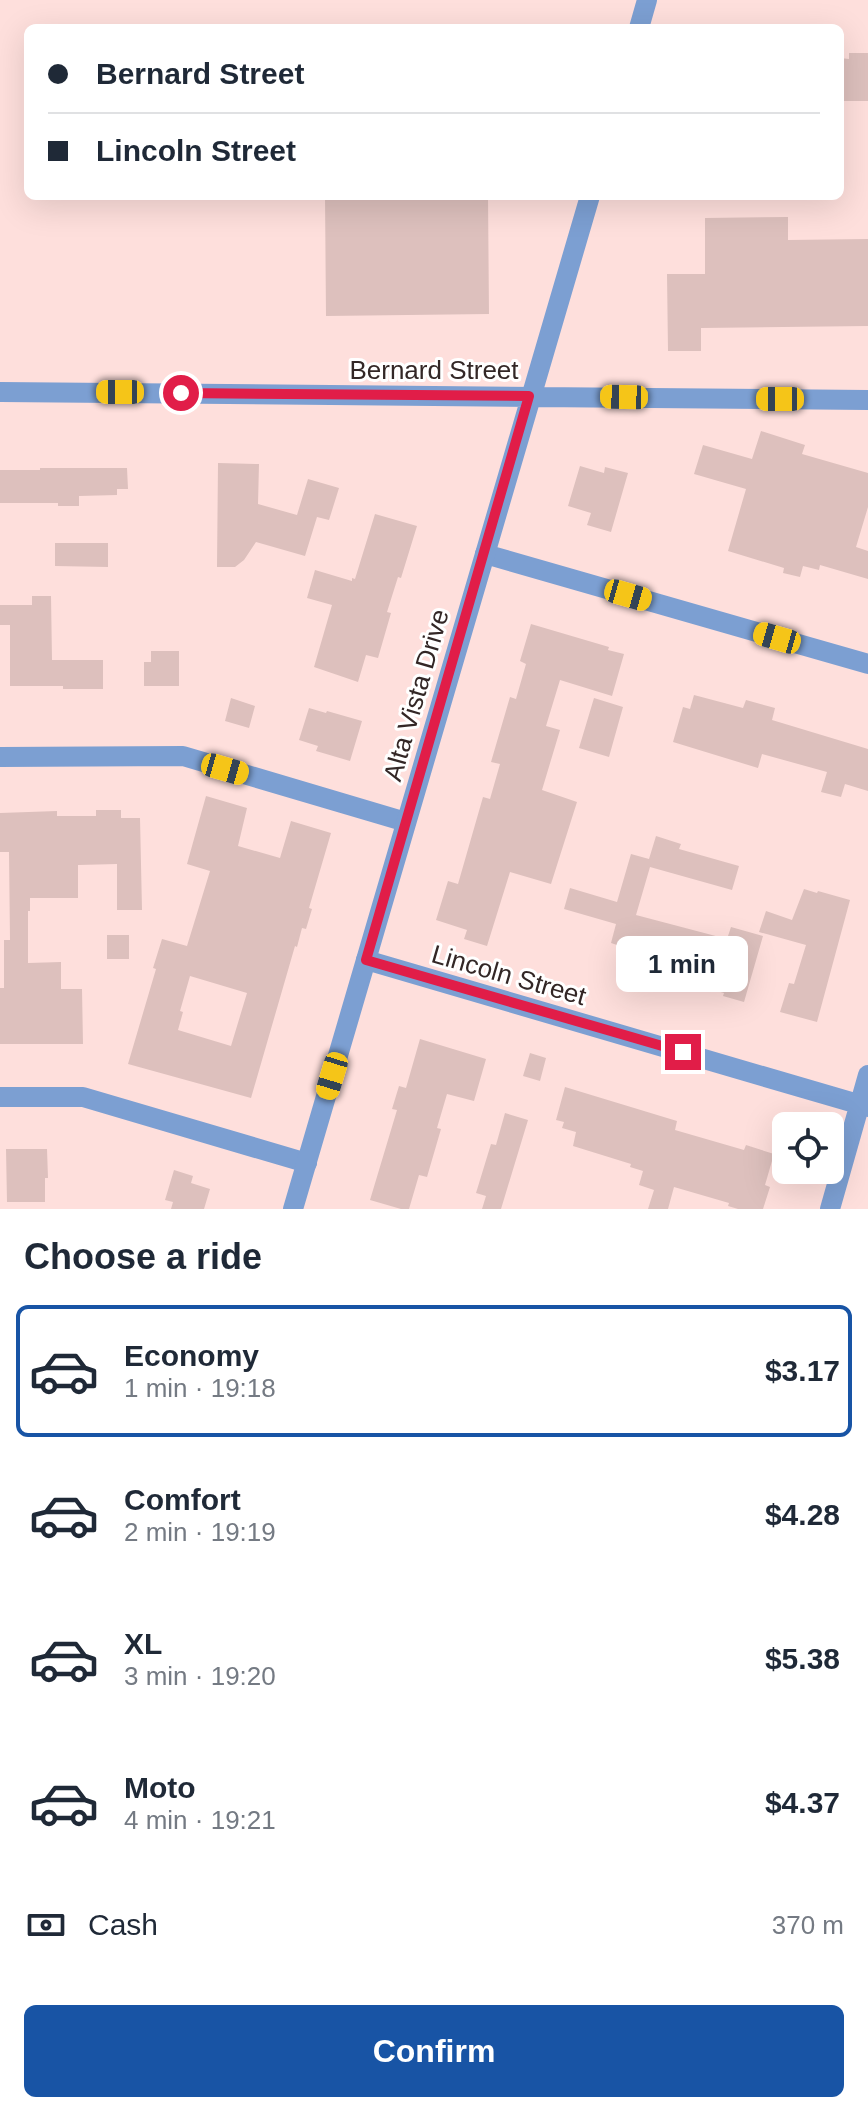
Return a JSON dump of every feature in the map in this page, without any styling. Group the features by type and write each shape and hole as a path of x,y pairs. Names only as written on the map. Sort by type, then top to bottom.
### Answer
{"street":[{"path":"640,24 647,0"},
{"name":"Alta Vista Drive","path":"293,1209 589,200"},
{"name":"Bernard Street","path":"0,392 868,400"},
{"path":"485,554 868,664"},
{"path":"0,757 183,756 406,822"},
{"name":"Lincoln Street","path":"366,960 864,1106"},
{"path":"830,1209 864,1106 868,1075"},
{"path":"0,1097 83,1097 307,1163"}],"building":[{"path":"849,53 868,53 868,101 844,101 844,58 849,59"},
{"path":"325,200 488,200 489,314 326,316"},
{"path":"788,217 788,240 868,239 868,326 701,328 701,351 668,351 667,274 705,274 705,218"},
{"path":"761,431 805,445 802,454 868,473 868,507 856,547 868,551 868,579 820,565 819,570 803,566 800,577 783,573 784,568 728,551 746,489 694,474 703,445 752,459"},
{"path":"218,463 259,464 258,504 297,515 308,479 339,488 329,520 317,517 305,556 256,542 235,567 217,567"},
{"path":"580,466 604,473 605,467 628,473 611,532 587,525 591,513 568,506"},
{"path":"127,468 128,489 117,489 117,495 79,496 79,506 0,503 0,470"},
{"path":"375,514 417,526 387,612 391,613 378,658 366,655 358,682 314,667 332,605 307,598 315,570 352,581 352,578 355,579"},
{"path":"55,543 108,543 108,567 55,566"},
{"path":"32,596 51,596 52,660 103,660 103,689 10,686 10,625 0,625 0,605 32,605"},
{"path":"531,624 624,654 612,696 560,680 546,726 560,730 542,790 577,802 551,884 510,872 487,946 464,939 467,930 436,920 448,881 458,884 483,797 490,799 500,764 491,762 510,697 516,699 526,664 520,661"},
{"path":"151,651 179,651 179,686 144,686 144,662 151,662"},
{"path":"694,695 743,708 746,700 775,708 772,720 868,749 868,791 845,784 841,797 821,792 827,772 762,754 758,768 673,742 683,707 690,709"},
{"path":"231,698 255,706 249,728 225,721"},
{"path":"594,698 623,707 609,757 579,748"},
{"path":"309,708 362,721 350,761 316,751 318,746 299,740"},
{"path":"206,796 247,808 238,846 280,858 291,821 331,833 306,929 302,928 295,946 251,1098 128,1064 162,939 187,946 210,871 187,864","holes":["190,976 247,993 231,1046 178,1030"]},
{"path":"96,810 121,810 121,818 140,818 142,910 117,910 117,864 78,865 78,898 30,898 28,963 61,962 61,989 82,989 83,1044 0,1044 4,940 10,940 9,852 0,852 0,813 57,811 57,816 96,816"},
{"path":"656,836 681,844 679,849 739,866 732,890 650,867 636,915 727,939 731,927 763,936 744,1002 662,975 665,963 625,952 626,948 611,943 616,924 564,909 570,888 617,902 631,854 649,859"},
{"path":"804,889 850,900 817,1022 780,1012 789,983 794,984 806,945 759,932 766,911 792,920"},
{"path":"107,935 129,935 129,959 107,959"},
{"path":"420,1039 486,1059 474,1101 447,1094 427,1177 419,1175 409,1209 401,1209 370,1200 397,1110 392,1109 399,1086 406,1088"},
{"path":"530,1053 546,1058 540,1081 523,1076"},
{"path":"565,1087 677,1121 675,1130 744,1150 746,1145 772,1153 765,1185 770,1187 763,1209 738,1209 728,1206 729,1203 674,1187 668,1209 648,1209 654,1190 639,1185 643,1171 630,1167 631,1164 573,1146 576,1132 562,1128 564,1122 556,1120"},
{"path":"505,1113 528,1120 501,1209 482,1209 486,1196 476,1193 491,1144 496,1145"},
{"path":"6,1149 47,1149 45,1202 7,1202"},
{"path":"174,1170 193,1176 191,1183 210,1189 204,1209 171,1209 173,1202 165,1200"}],"route":[{"path":"181,393 529,396 366,960 683,1052"}]}
